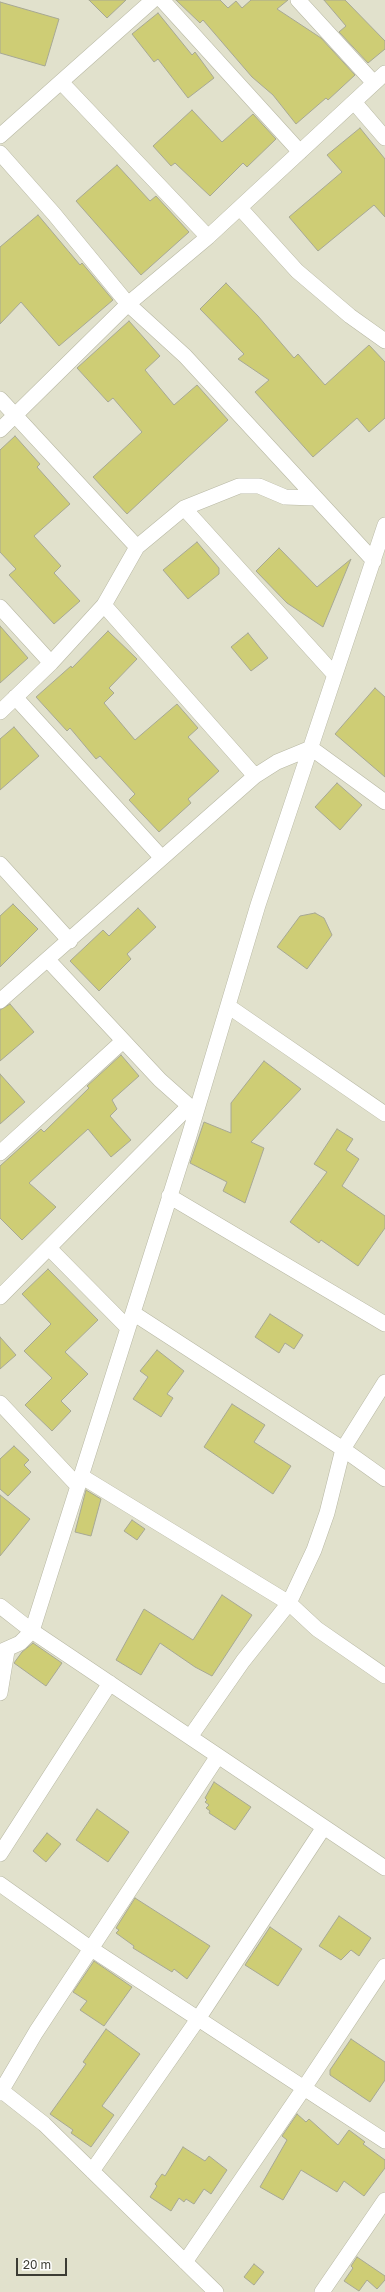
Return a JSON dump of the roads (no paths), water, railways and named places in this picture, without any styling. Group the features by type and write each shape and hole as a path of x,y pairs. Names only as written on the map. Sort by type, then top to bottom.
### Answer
{"street":[{"path":"0,136 153,0"},
{"path":"162,0 300,152"},
{"path":"298,0 374,83"},
{"path":"0,430 128,304 208,238 385,73"},
{"path":"60,82 208,238"},
{"path":"354,102 385,138"},
{"path":"1,155 54,214 128,304 186,356 374,562"},
{"path":"240,208 297,270 350,316 385,341"},
{"path":"0,399 137,547"},
{"path":"0,712 51,662 104,605 137,547 184,508 239,486 259,486 285,497 314,498"},
{"path":"184,508 334,674"},
{"path":"0,1693 3,1651 20,1643 32,1631 170,1196 192,1109 228,1006 258,905 311,748 334,674 374,562 385,525"},
{"path":"104,605 255,776"},
{"path":"0,607 51,662"},
{"path":"16,697 162,858"},
{"path":"0,1001 70,941 255,776 277,762 311,748"},
{"path":"311,748 385,802"},
{"path":"0,864 70,941"},
{"path":"48,960 123,1041 192,1109"},
{"path":"228,1006 385,1114"},
{"path":"0,1152 123,1041"},
{"path":"0,1297 192,1109"},
{"path":"170,1196 385,1324"},
{"path":"49,1248 128,1328"},
{"path":"133,1313 343,1449 385,1479"},
{"path":"190,1737 243,1661 289,1603 314,1550 327,1513 343,1449 385,1382"},
{"path":"0,1403 80,1481 289,1603 317,1629 385,1676"},
{"path":"0,1606 32,1631 385,1868"},
{"path":"0,1854 110,1682"},
{"path":"216,2292 44,2124 1,2092 36,2032 90,1948 218,1756"},
{"path":"92,2171 198,2019 324,1827"},
{"path":"0,1884 90,1948 385,2141"},
{"path":"185,2262 385,1966"},
{"path":"322,2292 385,2200"}]}
